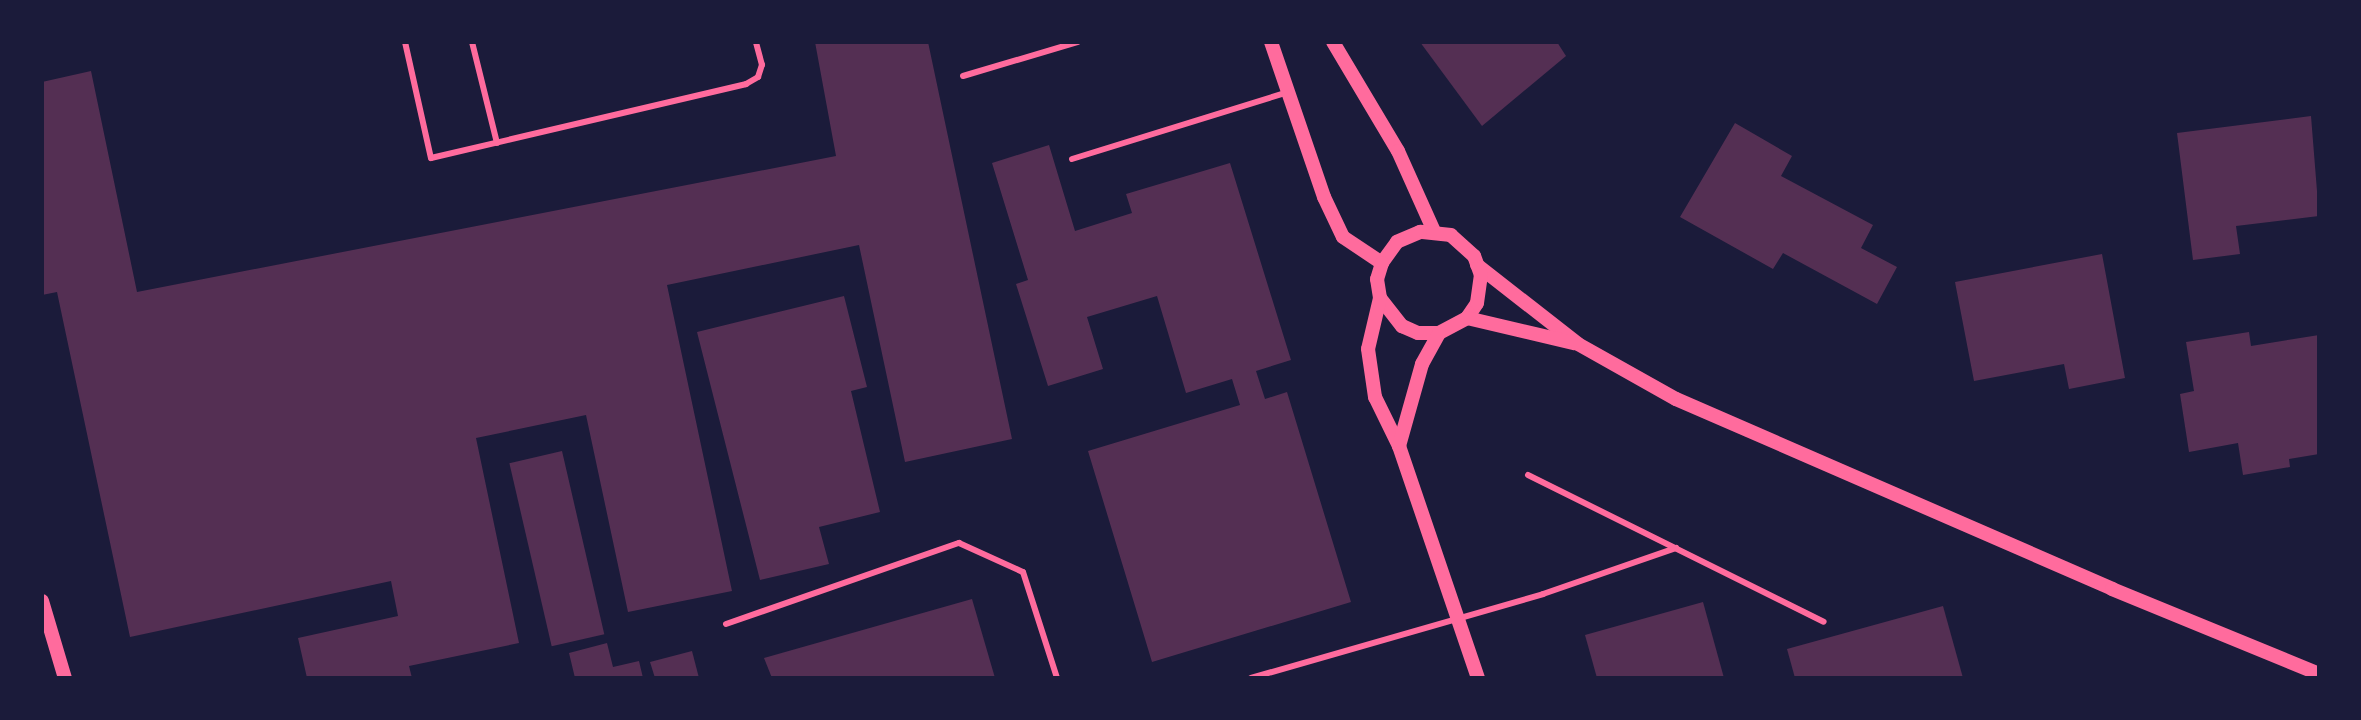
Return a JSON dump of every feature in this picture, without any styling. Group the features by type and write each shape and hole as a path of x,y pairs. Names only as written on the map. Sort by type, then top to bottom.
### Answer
{"street":[{"path":"1271,42 1324,197 1343,237 1382,263"},
{"path":"1333,42 1398,151 1434,231"},
{"path":"1478,678 1399,446 1375,397 1368,349 1380,298 1377,279 1382,263 1397,242 1420,232 1434,231 1463,243 1477,265 1578,344 1676,399 2112,589 2319,674"},
{"path":"1380,298 1402,326 1418,333 1439,333 1467,318 1480,293 1477,265"},
{"path":"1467,318 1578,344"},
{"path":"1399,446 1422,364 1439,333"},
{"path":"42,601 65,678"}],"lane":[{"path":"405,42 431,158 746,84 758,77 762,65 756,42"},
{"path":"472,42 497,143"},
{"path":"963,76 1078,42"},
{"path":"1072,159 1288,92"},
{"path":"1528,475 1824,622"},
{"path":"726,624 959,543 1023,572 1057,678"},
{"path":"1251,678 1543,594 1676,548"}],"building":[{"path":"815,42 928,42 1012,439 905,462 859,245 667,285 732,591 628,612 586,415 476,438 519,643 409,666 412,678 307,678 298,638 398,616 391,581 130,637 57,292 42,295 42,82 91,71 137,292 836,156"},
{"path":"1420,42 1557,42 1566,56 1482,126"},
{"path":"2311,116 2319,216 2236,226 2240,254 2193,260 2177,133"},
{"path":"1735,123 1792,156 1781,176 1873,225 1861,248 1897,267 1877,304 1783,253 1773,269 1680,217"},
{"path":"1049,145 1075,231 1132,213 1126,194 1230,163 1291,360 1256,371 1265,399 1287,392 1351,602 1152,662 1088,451 1240,405 1232,379 1186,393 1157,296 1087,317 1103,369 1048,386 1016,284 1028,280 992,163"},
{"path":"2102,254 2125,378 2069,389 2064,364 1974,381 1955,282"},
{"path":"844,296 867,387 851,391 880,512 819,527 829,564 760,580 697,332"},
{"path":"2249,332 2251,346 2319,335 2319,454 2289,459 2290,467 2243,475 2238,443 2189,452 2180,394 2194,391 2186,342"},
{"path":"562,451 604,634 552,646 509,463"},
{"path":"972,599 995,678 772,678 764,658"},
{"path":"1703,602 1724,678 1597,678 1585,635"},
{"path":"1943,606 1963,678 1795,678 1787,649"},
{"path":"607,643 613,667 639,661 643,678 575,678 569,653"},
{"path":"692,651 699,678 655,678 650,662"}]}
